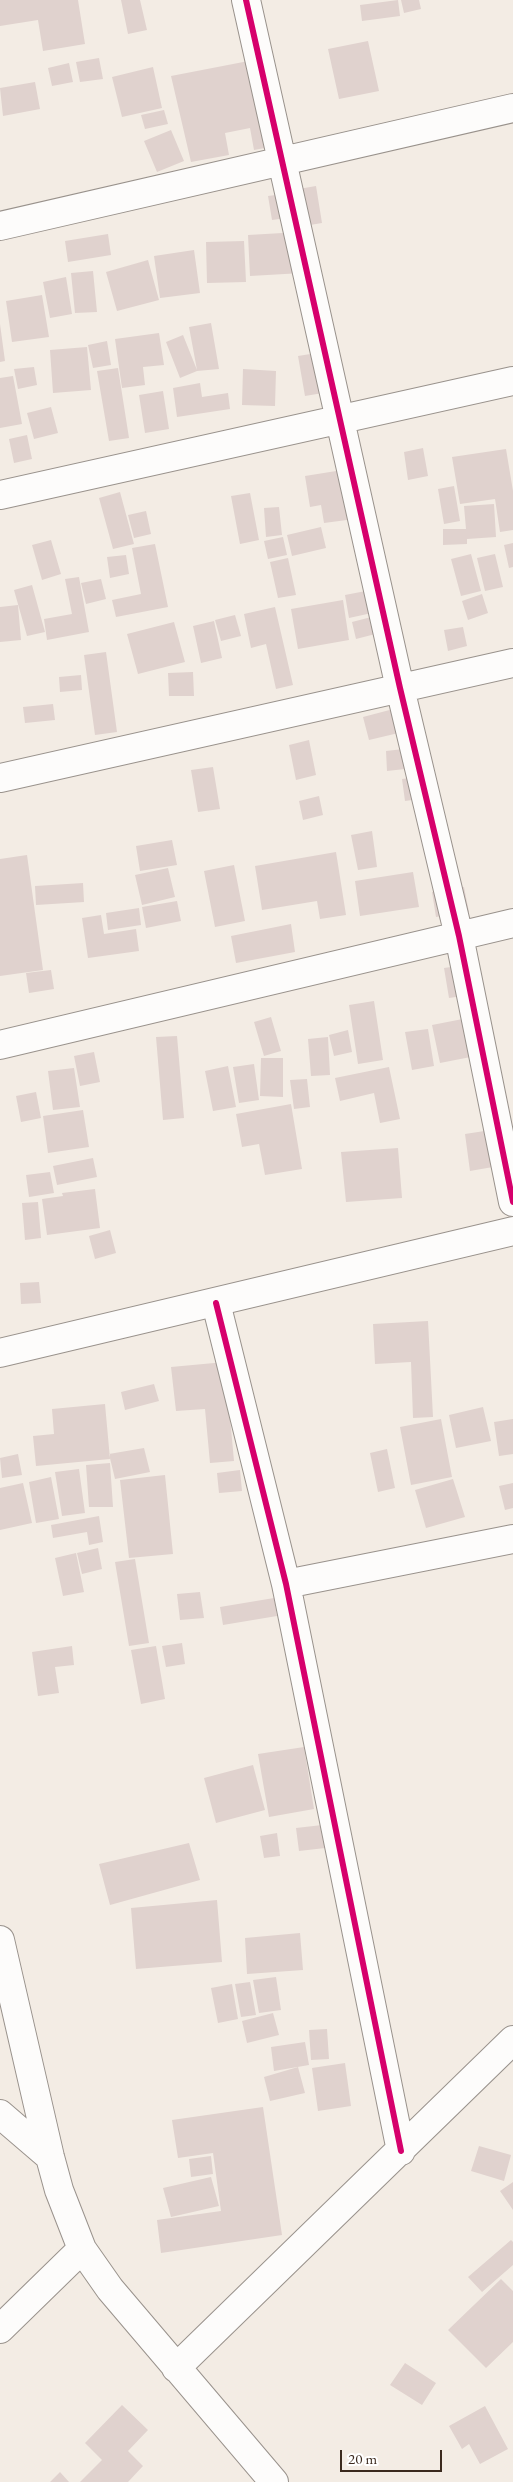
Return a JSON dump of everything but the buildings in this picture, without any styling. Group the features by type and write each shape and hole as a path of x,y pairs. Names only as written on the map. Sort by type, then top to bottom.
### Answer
{"street":[{"path":"246,0 400,688 459,936 513,1202"},
{"path":"0,226 513,108"},
{"path":"0,495 341,421 513,381"},
{"path":"0,778 513,663"},
{"path":"0,1045 513,924"},
{"path":"0,1354 513,1231"},
{"path":"216,1303 286,1584 401,2151"},
{"path":"286,1584 513,1539"},
{"path":"0,1940 50,2157 59,2190 82,2249 110,2289 274,2482"},
{"path":"176,2368 513,2040"},
{"path":"0,2114 50,2157"},
{"path":"0,2329 82,2249"}],"cycle path":[{"path":"246,0 400,688 459,936 513,1202"},
{"path":"216,1303 286,1584 401,2151"}]}
